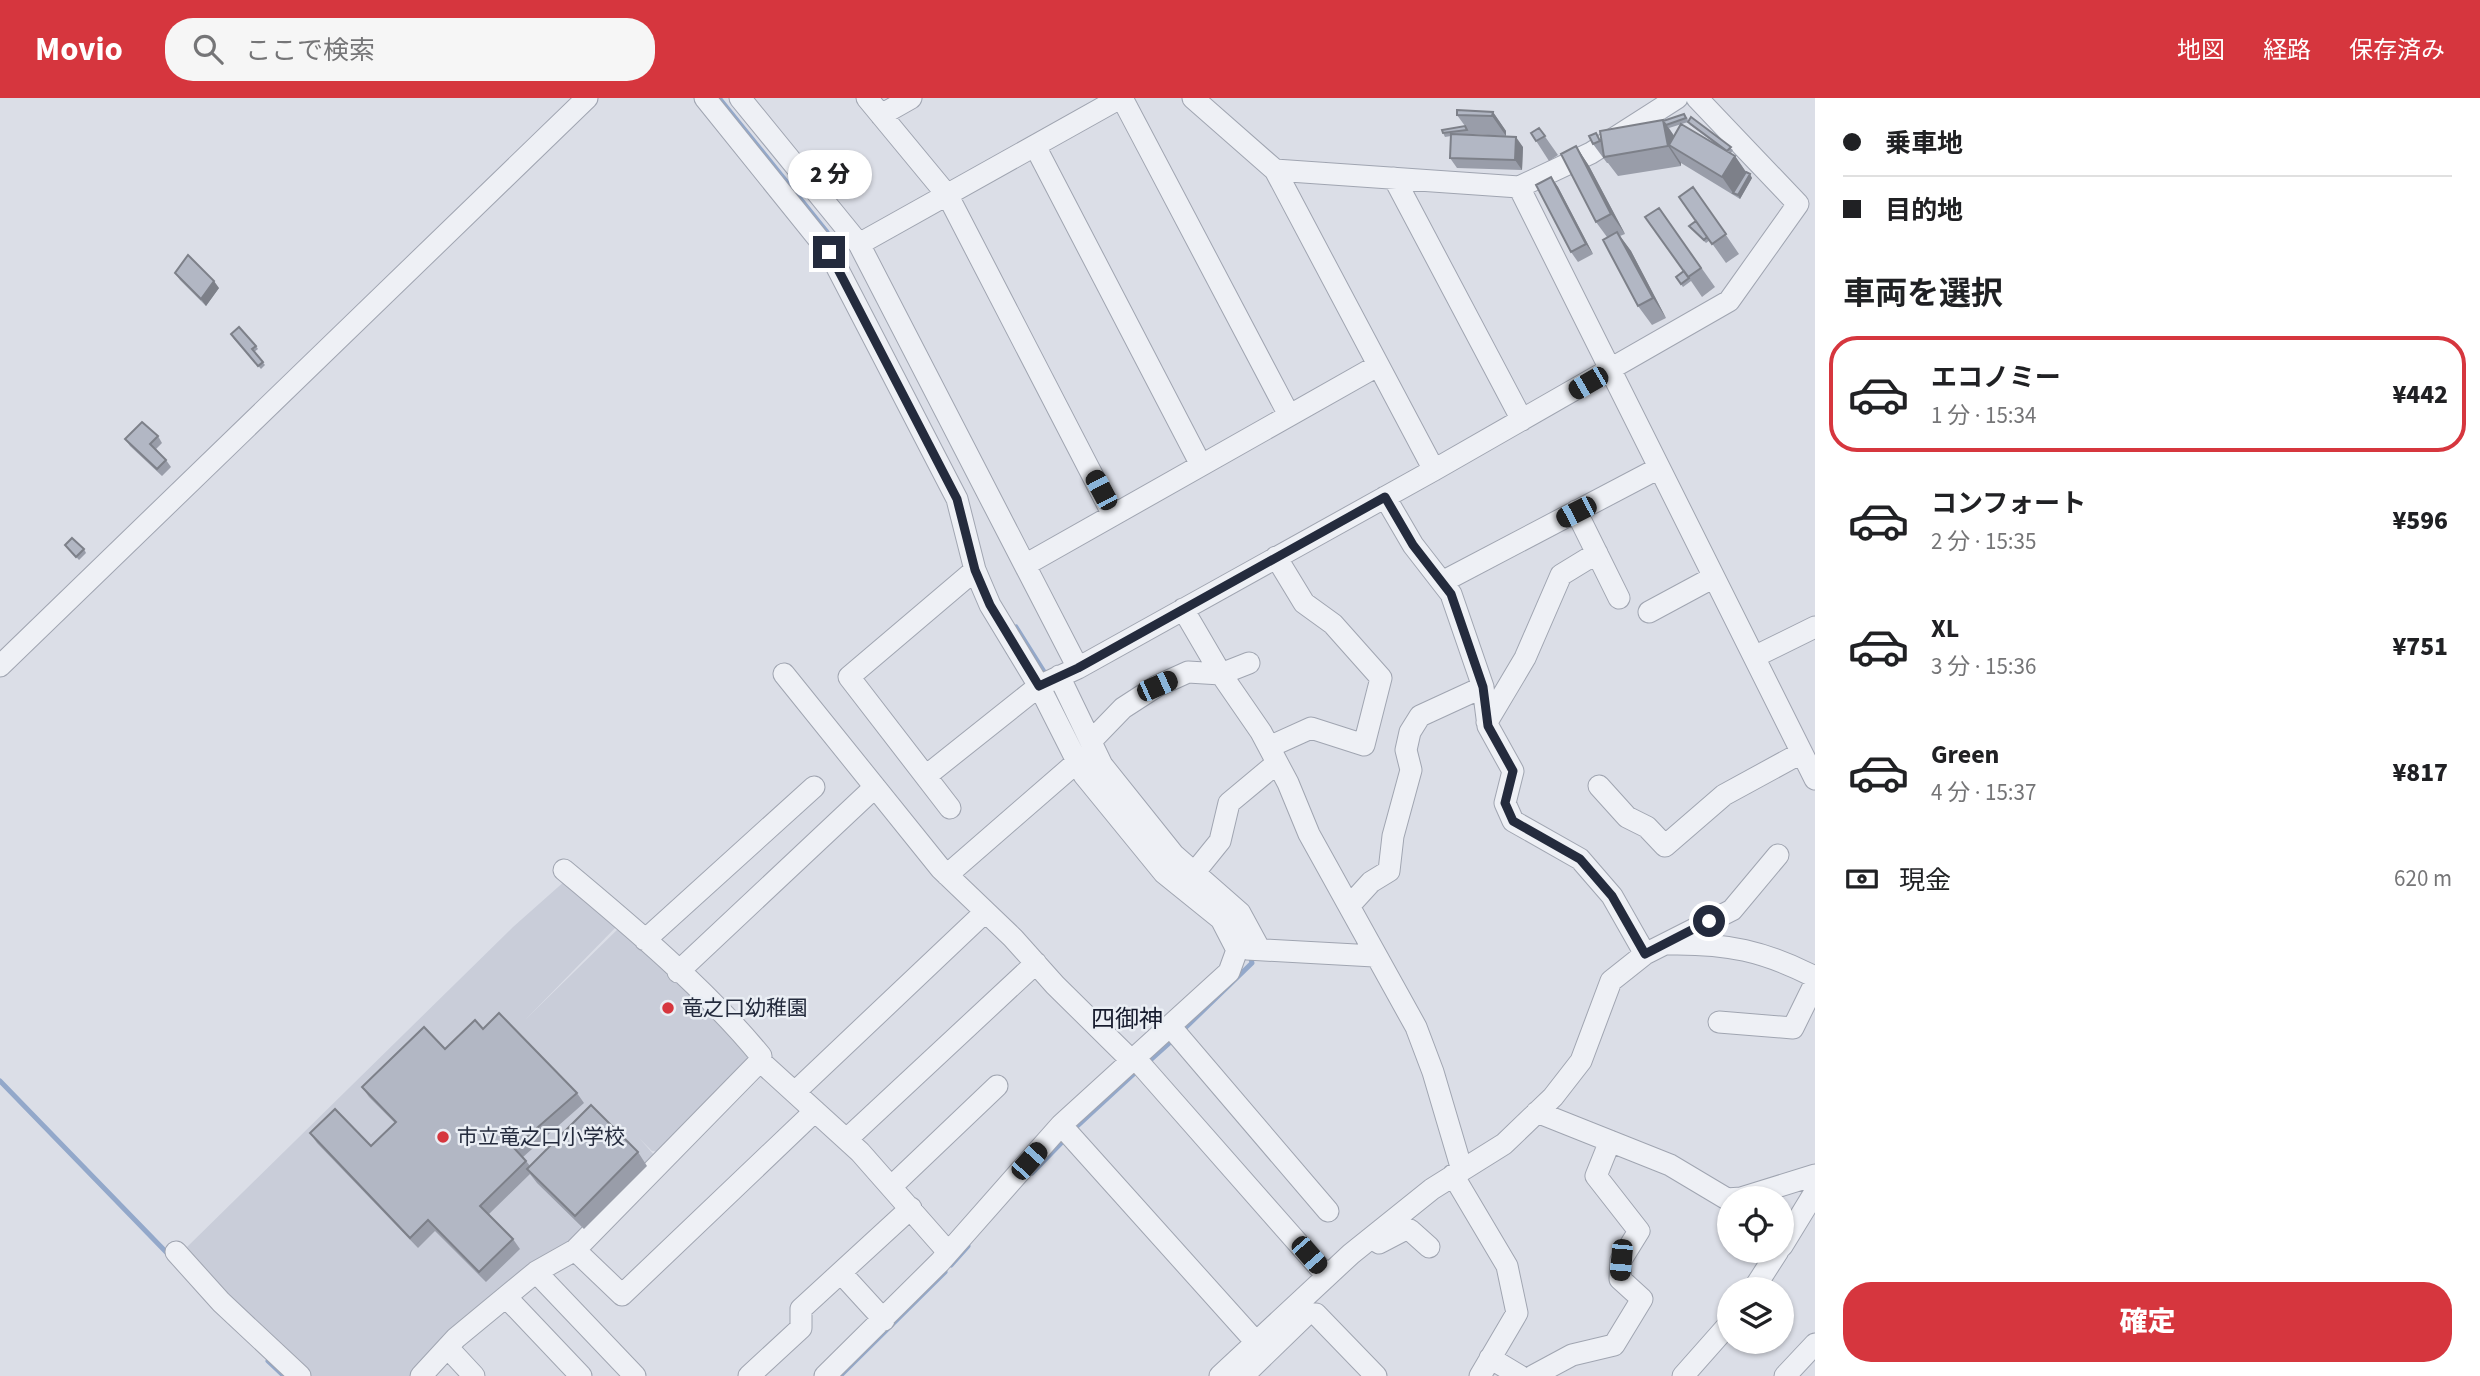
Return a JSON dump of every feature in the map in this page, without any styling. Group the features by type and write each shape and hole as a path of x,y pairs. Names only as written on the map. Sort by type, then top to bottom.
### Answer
{"street":[{"path":"0,666 587,98"},
{"path":"705,98 829,252 957,499 975,570 990,605 1039,686 1084,775 1164,873 1224,896 1240,913 1249,949"},
{"path":"740,98 859,244 1025,565 1069,672 1091,741 1102,765 1174,855 1188,881"},
{"path":"867,98 948,196 1114,514"},
{"path":"881,115 911,98"},
{"path":"859,244 1121,98 1289,415"},
{"path":"1193,98 1275,170 1434,470"},
{"path":"1275,170 1519,187 1591,153 1677,98"},
{"path":"926,776 1039,686 1069,672 1434,470 1730,301 1798,204 1697,98"},
{"path":"1035,146 1201,465"},
{"path":"1394,178 1521,420"},
{"path":"1519,187 1815,779"},
{"path":"1025,565 1377,366"},
{"path":"1442,582 1659,468"},
{"path":"1385,497 1413,545 1451,594 1483,687 1488,722 1513,771 1505,803 1513,821 1580,859 1654,949"},
{"path":"1576,512 1619,598"},
{"path":"1488,722 1525,658 1561,576 1597,553"},
{"path":"1188,881 1220,841 1229,803 1273,755 1311,728 1364,745 1381,678 1333,624 1304,603 1276,557"},
{"path":"950,808 849,677 975,570"},
{"path":"1649,612 1714,577"},
{"path":"1183,609 1273,755 1309,834 1350,905 1374,956 1416,1027 1433,1072 1458,1172 1507,1266 1517,1313 1485,1367 1520,1376"},
{"path":"1754,657 1815,626"},
{"path":"1091,741 1123,708 1157,686 1188,672 1221,674 1249,663"},
{"path":"784,674 947,876 1139,1063 1327,1276"},
{"path":"1350,905 1371,882 1389,871 1393,836 1408,789 1410,770 1406,750 1415,724 1420,716 1483,687"},
{"path":"1599,786 1627,817 1647,827 1665,846 1724,795 1801,753"},
{"path":"947,876 1077,762"},
{"path":"645,940 814,787"},
{"path":"678,972 875,787"},
{"path":"1220,1376 1351,1254 1458,1172 1504,1144 1537,1112 1581,1061 1611,981 1654,949 1732,910 1778,855"},
{"path":"564,870 645,940 750,1042 761,1056 760,1060 847,1139 892,1186 948,1252"},
{"path":"794,1093 984,913"},
{"path":"1654,949 1712,944 1752,950 1815,977"},
{"path":"1249,949 1374,956"},
{"path":"825,1376 884,1320 1067,1132 1139,1063 1176,1033 1249,949"},
{"path":"847,1139 1036,963"},
{"path":"1719,1022 1793,1028 1815,983"},
{"path":"1176,1033 1328,1211"},
{"path":"421,1376 448,1348 536,1272 575,1250 760,1060"},
{"path":"892,1186 998,1086"},
{"path":"575,1250 622,1295 815,1111"},
{"path":"1537,1112 1671,1165 1727,1199 1741,1198 1815,1175"},
{"path":"1067,1132 1255,1341"},
{"path":"1533,1376 1572,1355 1614,1345 1642,1299 1620,1279 1621,1260 1639,1231 1596,1176 1610,1141"},
{"path":"1794,1226 1815,1192"},
{"path":"749,1376 801,1328 801,1309 911,1208"},
{"path":"1351,1254 1404,1230 1410,1230 1429,1247"},
{"path":"176,1252 221,1302 300,1376"},
{"path":"536,1272 635,1376"},
{"path":"841,1273 884,1320"},
{"path":"506,1297 581,1376"},
{"path":"1244,1376 1307,1314 1316,1314 1376,1376"},
{"path":"1684,1376 1717,1338"},
{"path":"1785,1376 1815,1344"},
{"path":"448,1348 474,1376"}],"shaded area":[{"path":"566,880 618,925 525,1020 621,926 753,1056 658,1152 652,1151 639,1138 656,1157 576,1239 415,1376 311,1376 219,1289 187,1247 513,927"}],"building":[{"path":"1457,110 1493,112 1492,116 1457,115"},
{"path":"1684,114 1686,118 1666,125 1663,121"},
{"path":"1691,117 1731,147 1727,151 1688,122"},
{"path":"1663,120 1668,146 1604,157 1600,131"},
{"path":"1681,124 1735,156 1722,177 1669,145"},
{"path":"1465,126 1467,130 1443,133 1442,130"},
{"path":"1539,128 1545,136 1536,141 1531,133"},
{"path":"1596,133 1600,141 1593,144 1589,136"},
{"path":"1451,134 1516,137 1515,160 1450,158"},
{"path":"1576,146 1611,214 1596,222 1561,154"},
{"path":"1746,172 1750,174 1738,195 1733,193"},
{"path":"1551,177 1586,244 1571,252 1536,185"},
{"path":"1693,187 1726,234 1712,244 1679,197"},
{"path":"1659,208 1701,268 1688,277 1645,217"},
{"path":"1696,221 1707,237 1704,240 1689,226"},
{"path":"1617,232 1653,298 1638,306 1603,240"},
{"path":"188,255 214,281 201,299 175,273"},
{"path":"1684,271 1689,278 1681,284 1676,277"},
{"path":"239,327 256,346 252,349 263,362 258,366 231,334"},
{"path":"142,422 158,436 150,444 166,460 157,469 125,439"},
{"path":"72,538 84,549 76,557 65,545"},
{"path":"499,1013 577,1093 514,1148 526,1161 480,1206 513,1239 479,1272 428,1220 410,1238 310,1133 335,1109 371,1146 396,1122 362,1087 424,1027 445,1049 475,1020 483,1029"},
{"path":"591,1105 638,1152 575,1216 527,1169"}],"waterway":[{"path":"719,98 827,232"},
{"path":"1016,627 1048,678"},
{"path":"1182,1031 1252,963 1250,955"},
{"path":"1146,1064 1175,1038"},
{"path":"1073,1130 1138,1070"},
{"path":"0,1081 168,1254"},
{"path":"1032,1173 1067,1137"},
{"path":"951,1265 968,1246"},
{"path":"840,1376 945,1272"},
{"path":"268,1361 284,1376"}],"place":[{"name":"竜之口幼稚園","path":"668,1008"},
{"name":"市立竜之口小学校","path":"443,1137"}],"district":[{"name":"四御神","path":"1127,1019"}],"route":[{"path":"829,252 957,499 975,570 990,605 1039,686 1078,668 1385,497 1413,545 1451,594 1483,687 1488,726 1513,771 1505,803 1513,821 1580,859 1612,896 1645,954 1709,921"}]}
